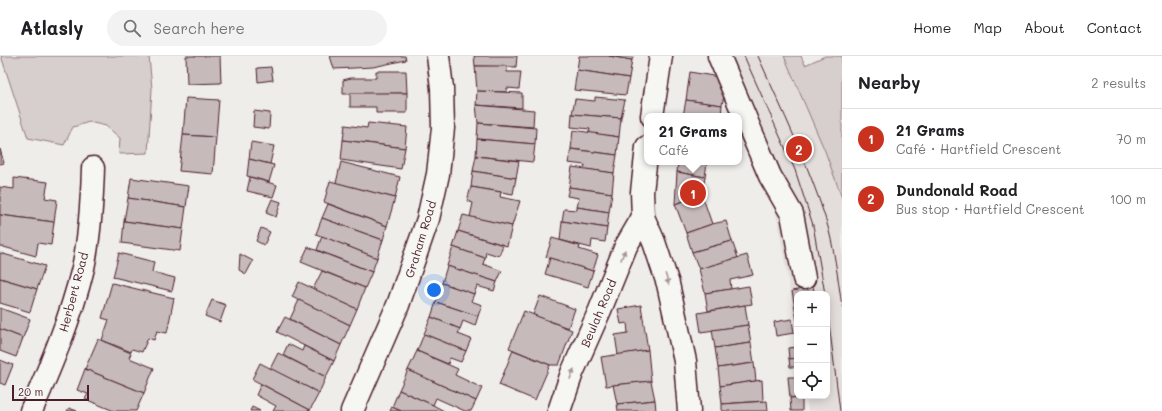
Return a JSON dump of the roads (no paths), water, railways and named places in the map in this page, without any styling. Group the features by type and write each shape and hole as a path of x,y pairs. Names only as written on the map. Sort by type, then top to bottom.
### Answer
{"street":[{"name":"Graham Road","path":"352,411 398,305 428,219 438,174 443,128 442,88 438,56"},
{"path":"652,113 661,56"},
{"path":"718,56 770,176 792,214 804,278"},
{"path":"645,165 642,192 643,217 654,242 668,284 685,361 689,411"},
{"name":"Herbert Road","path":"31,411 51,365 68,320 83,268 92,208 93,168"},
{"name":"Beulah Road","path":"559,411 572,373 626,246 643,217"}],"tram line":[{"path":"744,56 795,170 813,225 824,291"},
{"path":"758,56 803,157 819,199 834,252 842,307"},
{"path":"830,327 840,411"}],"place":[{"name":"Dundonald Road","path":"799,149"},
{"name":"21 Grams","path":"693,193"}]}
